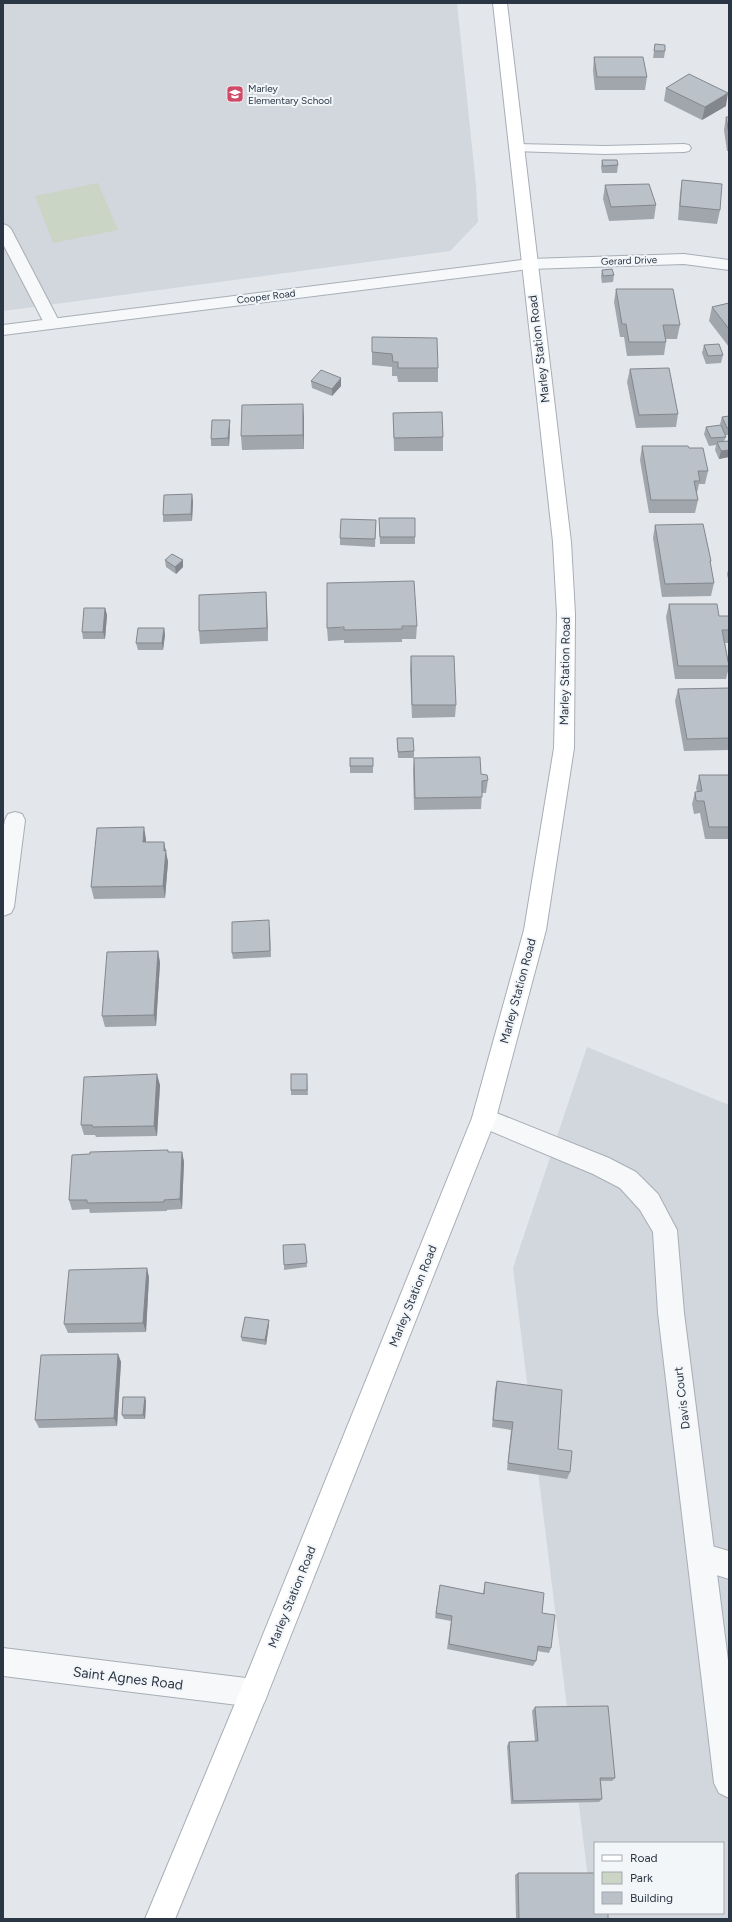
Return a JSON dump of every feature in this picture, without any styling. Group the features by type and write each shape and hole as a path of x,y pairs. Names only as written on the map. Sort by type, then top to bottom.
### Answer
{"main road":[{"name":"Marley Station Road","path":"160,1919 254,1693 484,1118 535,930 564,748 566,614 562,550 518,148 500,3"}],"street":[{"path":"518,148 605,150 684,148"},
{"path":"3,228 52,323"},
{"name":"Gerard Drive","path":"530,264 684,259 729,265"},
{"name":"Cooper Road","path":"3,330 530,264"},
{"path":"3,907 15,820"},
{"name":"Davis Court","path":"484,1118 601,1166 628,1180 649,1202 665,1230 671,1313 701,1557 722,1665 729,1783"},
{"path":"701,1557 729,1565"},
{"name":"Saint Agnes Road","path":"3,1662 254,1693"}],"shaded area":[{"name":"Marley Elementary School","path":"3,3 457,3 476,185 478,222 450,251 3,311"},
{"path":"587,1047 729,1105 729,1919 593,1919 513,1268"}],"green space":[{"path":"98,183 118,230 53,243 35,196"}],"building":[{"path":"655,44 665,45 665,51 654,51"},
{"path":"594,57 643,57 647,77 597,77"},
{"path":"689,74 728,93 705,107 666,88"},
{"path":"726,117 729,117 729,134"},
{"path":"602,160 617,160 618,165 603,166"},
{"path":"682,180 722,184 720,210 680,206"},
{"path":"649,184 656,205 611,207 605,185"},
{"path":"612,269 614,275 603,276 602,270"},
{"path":"616,289 673,289 680,325 663,325 666,342 629,342 626,324 622,324"},
{"path":"729,303 729,329 712,307"},
{"path":"372,337 437,338 438,368 398,368 398,362 393,362 392,354 372,352"},
{"path":"719,344 723,355 708,356 704,345"},
{"path":"669,368 678,414 639,415 630,369"},
{"path":"321,370 341,378 332,389 311,381"},
{"path":"303,404 303,435 241,436 242,405"},
{"path":"442,412 443,437 394,438 393,413"},
{"path":"729,416 729,428 727,428 722,417"},
{"path":"212,420 230,420 228,438 211,439"},
{"path":"721,425 726,437 711,438 706,427"},
{"path":"729,441 729,450 721,451 717,442"},
{"path":"642,446 688,446 689,448 703,448 708,471 698,471 700,481 694,481 698,500 651,500"},
{"path":"192,494 191,514 163,515 164,495"},
{"path":"379,518 415,518 415,537 380,537"},
{"path":"341,519 376,520 375,539 340,538"},
{"path":"703,524 714,583 665,584 655,525"},
{"path":"172,554 183,560 175,567 165,560"},
{"path":"414,581 417,626 402,626 402,629 344,630 344,627 327,628 327,583"},
{"path":"266,592 267,628 199,631 199,595"},
{"path":"669,604 717,604 719,616 729,616 729,630 722,630 729,666 678,666"},
{"path":"84,608 105,608 103,632 82,632"},
{"path":"138,628 164,628 162,643 136,643"},
{"path":"411,656 454,656 456,705 412,705"},
{"path":"729,688 729,738 687,739 678,689"},
{"path":"397,738 413,738 414,751 398,752"},
{"path":"480,757 481,774 487,775 488,780 482,781 482,797 415,798 414,758"},
{"path":"350,758 373,758 373,766 350,766"},
{"path":"699,775 729,775 729,827 709,827 704,801 696,800 695,792 702,791"},
{"path":"144,827 143,842 164,842 164,851 166,850 163,886 91,887 97,828"},
{"path":"269,920 270,951 232,953 232,922"},
{"path":"158,951 154,1015 102,1016 107,952"},
{"path":"157,1074 154,1126 93,1127 92,1125 81,1125 84,1077"},
{"path":"291,1074 307,1074 307,1090 291,1090"},
{"path":"168,1150 168,1152 182,1152 180,1199 164,1200 164,1202 87,1203 87,1200 69,1200 72,1155 90,1154 90,1152"},
{"path":"305,1244 307,1263 284,1265 283,1245"},
{"path":"147,1268 143,1323 64,1324 69,1270"},
{"path":"245,1317 269,1320 265,1340 241,1337"},
{"path":"118,1354 114,1418 35,1420 41,1355"},
{"path":"497,1381 562,1390 558,1449 572,1451 570,1472 508,1463 513,1422 493,1420"},
{"path":"123,1397 145,1397 143,1415 122,1415"},
{"path":"485,1582 544,1593 542,1613 555,1615 551,1648 538,1646 536,1661 449,1644 452,1616 436,1613 440,1585 484,1594"},
{"path":"608,1706 615,1778 600,1778 602,1799 513,1801 509,1742 538,1741 535,1707"},
{"path":"518,1873 594,1873 594,1914 608,1914 608,1919 519,1919"}],"place":[{"name":"Marley Elementary School","path":"235,94"}]}
